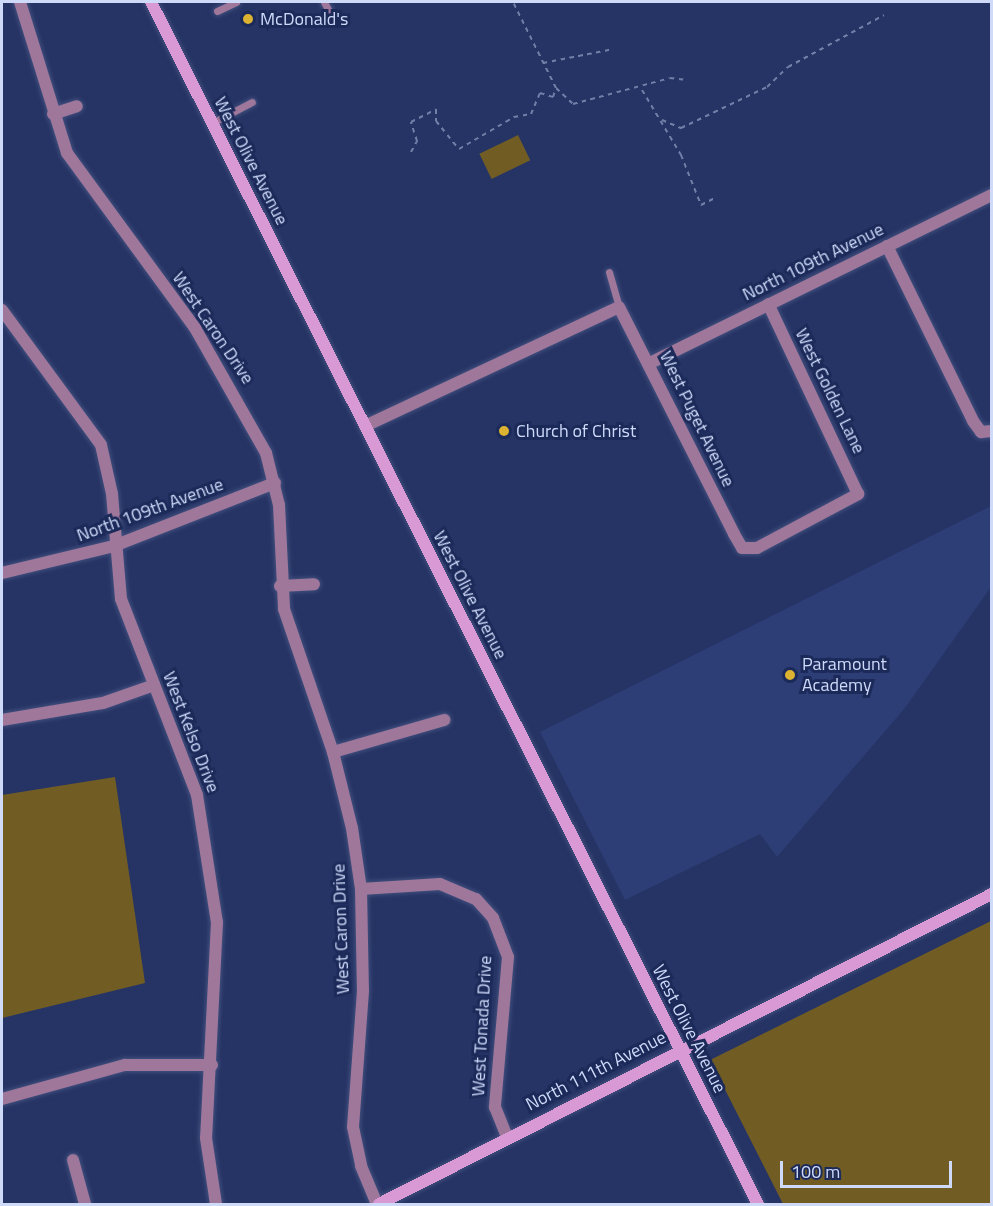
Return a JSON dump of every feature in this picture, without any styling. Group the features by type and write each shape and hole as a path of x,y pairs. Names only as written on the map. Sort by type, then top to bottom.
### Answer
{"main road":[{"name":"West Olive Avenue","path":"151,2 758,1204"},
{"name":"North 111th Avenue","path":"379,1204 678,1049 992,894"}],"street":[{"name":"West Caron Drive","path":"20,2 53,114 79,172 231,386 266,453 274,483 280,586 292,640 333,752 361,889 363,991 353,1127 361,1166 379,1204"},
{"path":"53,114 77,106"},
{"name":"North 109th Avenue","path":"650,363 992,195"},
{"path":"887,246 986,432"},
{"name":"West Golden Lane","path":"742,548 757,548 858,494 768,304"},
{"path":"364,426 618,307"},
{"name":"West Puget Avenue","path":"618,307 650,363 742,548"},
{"name":"West Kelso Drive","path":"2,310 101,445 112,494 114,546 121,599 197,795 211,867 218,951 206,1138 216,1204"},
{"name":"North 109th Avenue","path":"2,573 114,546 274,483"},
{"path":"280,586 314,584"},
{"path":"2,720 103,703 154,685"},
{"path":"333,752 444,720"},
{"name":"West Tonada Drive","path":"361,889 440,884 476,899 493,918 508,957 495,1107 507,1137"},
{"path":"2,1099 125,1065 212,1065"},
{"path":"73,1160 85,1204"}],"lane":[{"path":"217,11 236,2"},
{"path":"324,2 328,11"},
{"path":"212,123 252,102"},
{"path":"609,272 618,307"}],"path":[{"path":"513,2 556,88 573,105 642,90 670,78 687,80"},
{"path":"662,120 681,128 767,87 788,67 884,15"},
{"path":"543,63 614,49"},
{"path":"411,152 417,141 411,122 436,109 436,121 459,149 514,117 531,114 534,98 540,93 553,97 556,88"},
{"path":"642,90 662,120 701,205 715,198"}],"shaded area":[{"path":"518,135 530,160 492,179 479,154"},
{"name":"Paramount Academy","path":"991,506 991,587 905,708 777,857 760,834 625,900 540,732"},
{"path":"115,777 145,983 2,1018 2,795"},
{"path":"991,921 991,1204 783,1204 710,1060"}],"place":[{"name":"McDonald's","path":"248,19"},
{"name":"Church of Christ","path":"504,431"},
{"name":"Paramount Academy","path":"790,675"}]}
